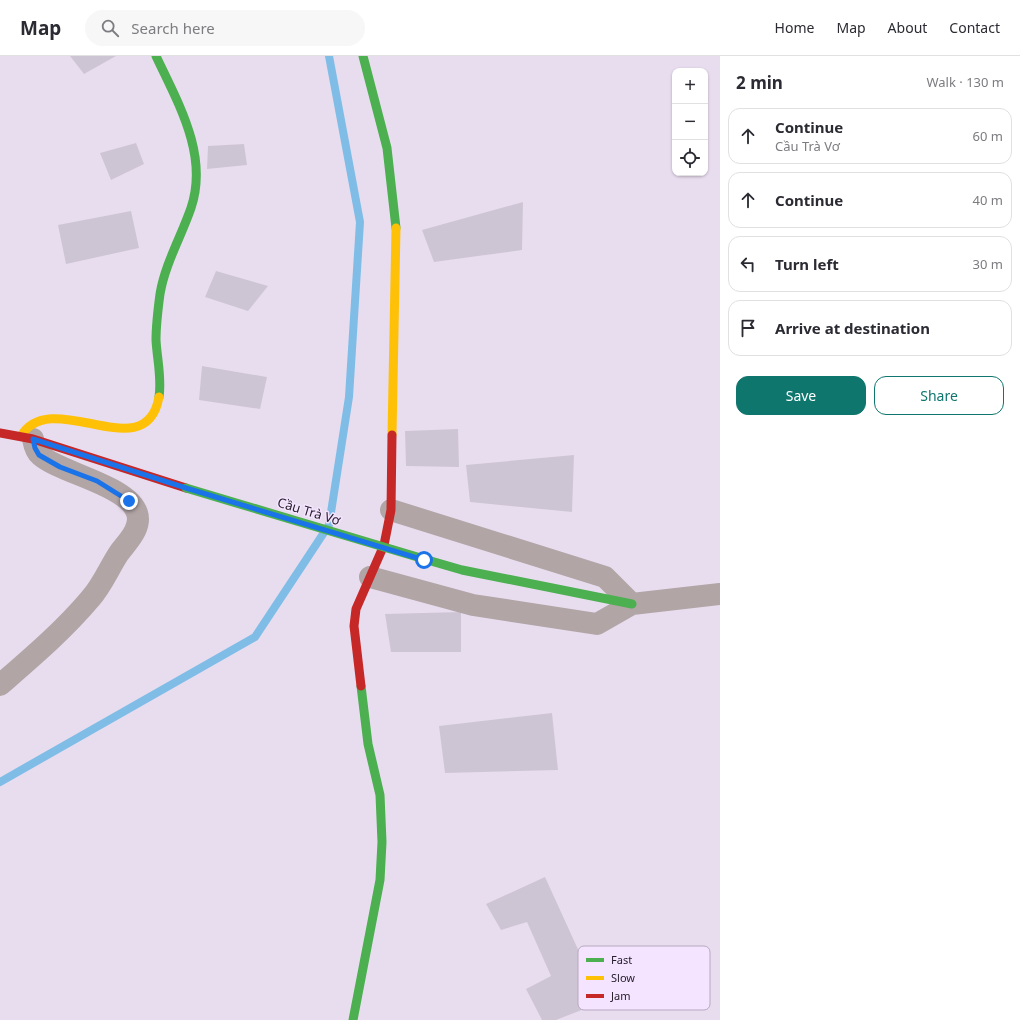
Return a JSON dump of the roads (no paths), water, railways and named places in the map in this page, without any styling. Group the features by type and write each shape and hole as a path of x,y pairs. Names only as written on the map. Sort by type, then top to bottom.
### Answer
{"street":[{"path":"0,685 38,652 91,598 132,535 138,520 138,514 129,501 97,481 60,467 39,455 27,438 24,429 50,418 122,429 142,427 151,419 156,408 160,381 156,329 164,278 190,211 197,184 197,164 188,133 156,56"},
{"path":"353,1020 380,880 382,842 380,795 368,744 354,626 356,609 384,545 391,510 396,228 387,148 362,56"},
{"name":"Cầu Trà Vơ","path":"0,433 27,438 424,560 462,570 632,604"},
{"path":"391,510 604,577 632,604"},
{"path":"370,577 473,605 597,624 632,604 720,594"}],"waterway":[{"path":"0,782 255,637 329,525 349,397 360,222 329,56"}]}
